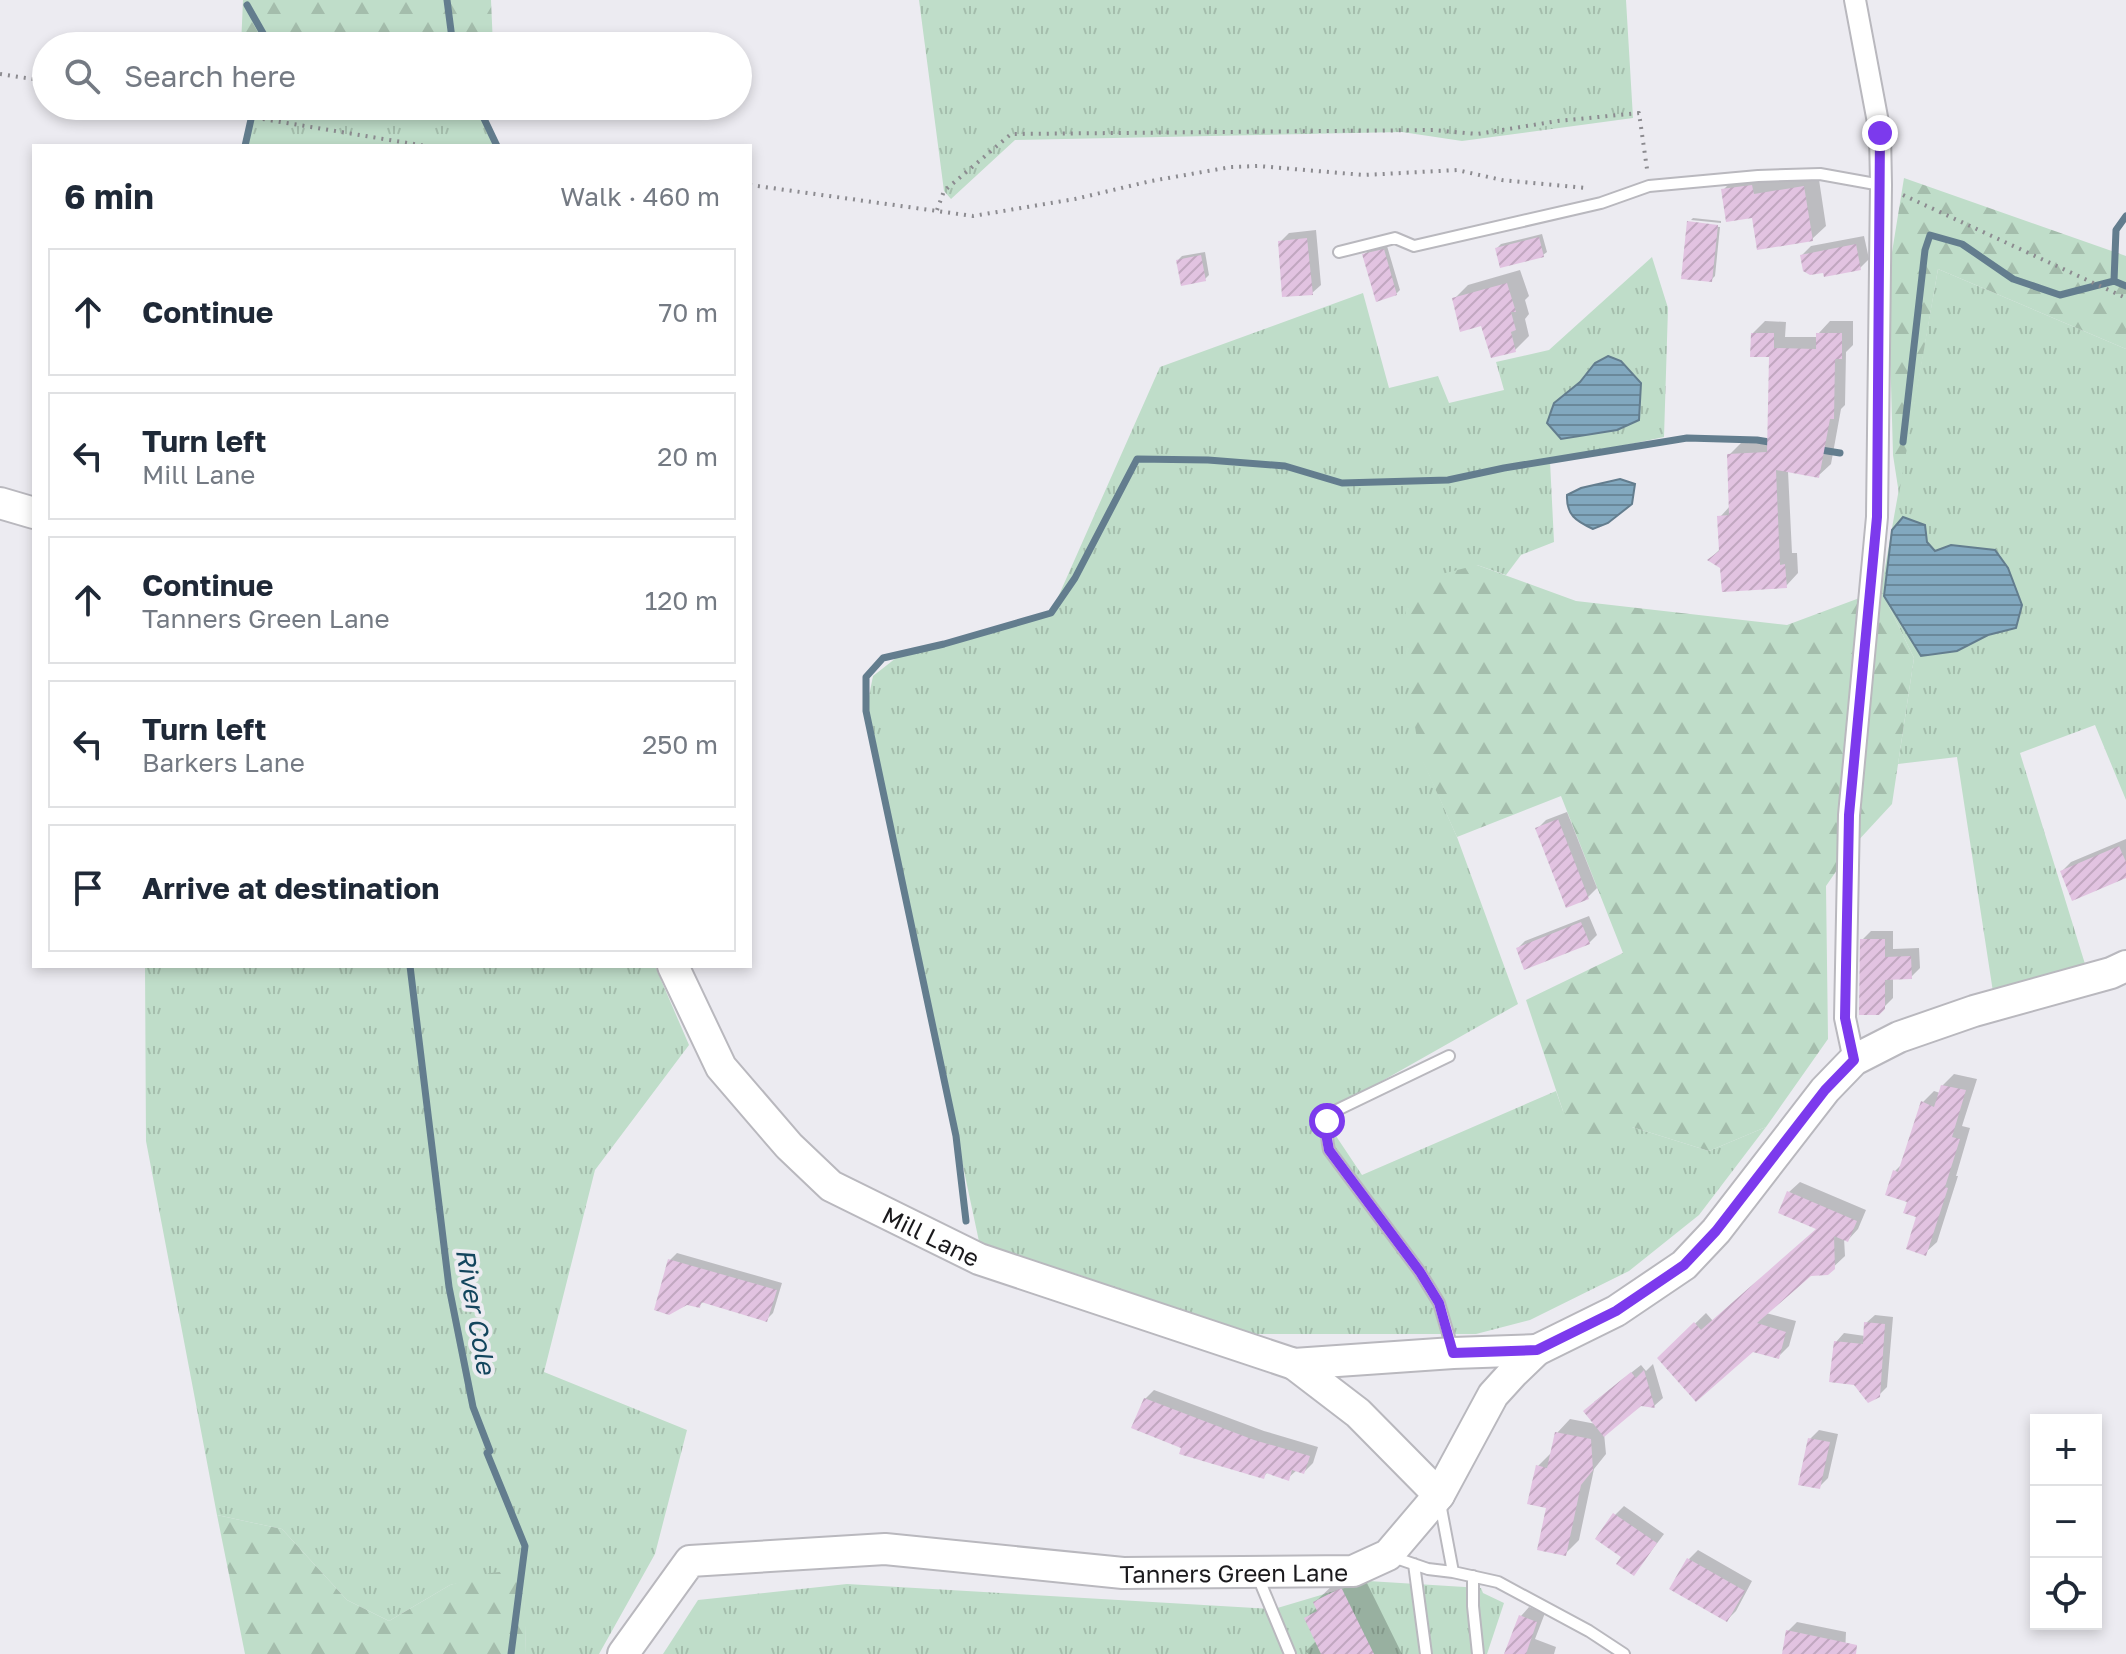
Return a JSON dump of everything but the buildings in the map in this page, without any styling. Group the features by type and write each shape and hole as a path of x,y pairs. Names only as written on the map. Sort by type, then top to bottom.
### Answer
{"street":[{"path":"1854,1060 1845,1018 1849,815 1877,517 1881,185 1880,133 1855,0"},
{"path":"0,503 32,512"},
{"name":"Tanners Green Lane","path":"623,1654 690,1561 885,1549 1123,1573 1353,1571 1401,1560 1493,1395 1537,1350 1616,1311 1684,1265 1716,1231 1825,1090 1854,1060 1899,1037 1974,1011 2111,973 2126,966"},
{"name":"Mill Lane","path":"674,968 721,1067 789,1146 831,1186 979,1259 1294,1364 1358,1413 1439,1495"},
{"name":"Mill Lane","path":"1294,1364 1537,1350"}],"lane":[{"path":"1339,252 1395,238 1414,246 1601,203 1649,186 1820,174 1881,185"},
{"path":"1449,1056 1335,1111 1325,1128 1329,1150 1420,1272 1439,1303 1453,1353"},
{"path":"1439,1495 1453,1572"},
{"path":"1401,1560 1428,1569 1498,1582 1589,1631 1624,1654"},
{"path":"1401,1560 1426,1654"},
{"path":"1256,1572 1290,1654"},
{"path":"1473,1576 1478,1654"}],"path":[{"path":"0,74 32,79"},
{"path":"937,210 944,191 1011,134 1433,130 1477,134 1558,121 1639,113 1649,186"},
{"path":"259,120 413,144"},
{"path":"752,185 973,216 1231,167 1258,166 1364,175 1457,170 1502,180 1595,188"},
{"path":"1881,185 2126,298"}],"green space":[{"path":"243,0 491,0 492,32 242,32"},
{"path":"919,0 1626,0 1633,118 1462,141 1402,132 1015,140 951,199 944,191"},
{"path":"251,120 486,120 496,144 245,144"},
{"path":"1904,178 2126,256 2126,349 1938,269 1899,494 1893,455 1888,277"},
{"path":"1652,257 1668,308 1664,437 1550,461 1554,542 1521,555 1506,575 1477,565 1422,758 1457,837 1518,1004 1322,1115 1362,1175 1556,1091 1563,1111 1632,1127 1709,1151 1766,1127 1699,1215 1629,1271 1530,1320 1476,1334 1237,1334 1080,1275 980,1246 866,711 873,676 896,658 1051,613 1160,367 1363,293 1389,388 1438,376 1449,403 1504,390 1496,362 1549,350"},
{"path":"1938,269 2126,349 2126,800 2095,725 2020,753 2085,964 1993,992 1957,757 1898,764 1914,658 1881,590"},
{"path":"1477,565 1576,601 1787,625 1881,590 1914,658 1892,804 1855,844 1826,886 1828,1039 1766,1127 1709,1151 1632,1127 1599,1151 1563,1111 1526,1000 1623,953 1561,796 1457,837 1419,753 1405,659 1406,583"},
{"path":"145,968 656,968 689,1045 595,1170 544,1372 687,1430 655,1554 599,1654 526,1654 523,1569 450,1585 389,1621 347,1600 282,1529 217,1515 146,1141"},
{"path":"217,1515 282,1529 347,1600 389,1621 450,1585 490,1573 524,1569 526,1654 245,1654"},
{"path":"1368,1581 1481,1588 1483,1593 1504,1603 1487,1654 663,1654 698,1600 847,1584 1274,1609"}],"water":[{"path":"1608,356 1621,361 1641,383 1639,420 1617,430 1561,439 1547,423 1554,403 1580,382 1595,363"},
{"path":"1620,479 1635,484 1632,504 1608,523 1593,529 1573,516 1568,508 1567,495 1581,488"},
{"path":"1903,517 1925,525 1927,542 1935,551 1951,545 1995,550 2008,568 2022,605 2016,628 1988,635 1957,651 1921,656 1884,596 1892,530"}],"waterway":[{"name":"River Cole","path":"447,0 451,32"},
{"path":"247,5 262,32"},
{"path":"245,144 251,120"},
{"name":"River Cole","path":"485,120 496,144"},
{"path":"1903,442 1925,250 1930,235 1962,244 2013,279 2060,295 2114,281 2116,230 2126,216"},
{"path":"2114,281 2126,286"},
{"path":"966,1221 956,1136 866,711 866,677 883,658 1051,613 1075,578 1137,459 1285,466 1342,483 1448,480 1687,438 1775,443"},
{"path":"1815,449 1840,453"},
{"name":"River Cole","path":"410,968 449,1287 473,1407 490,1451 487,1453 525,1546 511,1654"}],"route":[{"path":"1327,1121 1325,1128 1329,1150 1420,1272 1439,1303 1453,1353 1537,1350 1616,1311 1684,1265 1716,1231 1825,1090 1854,1060 1845,1018 1849,815 1877,517 1880,133"}]}
